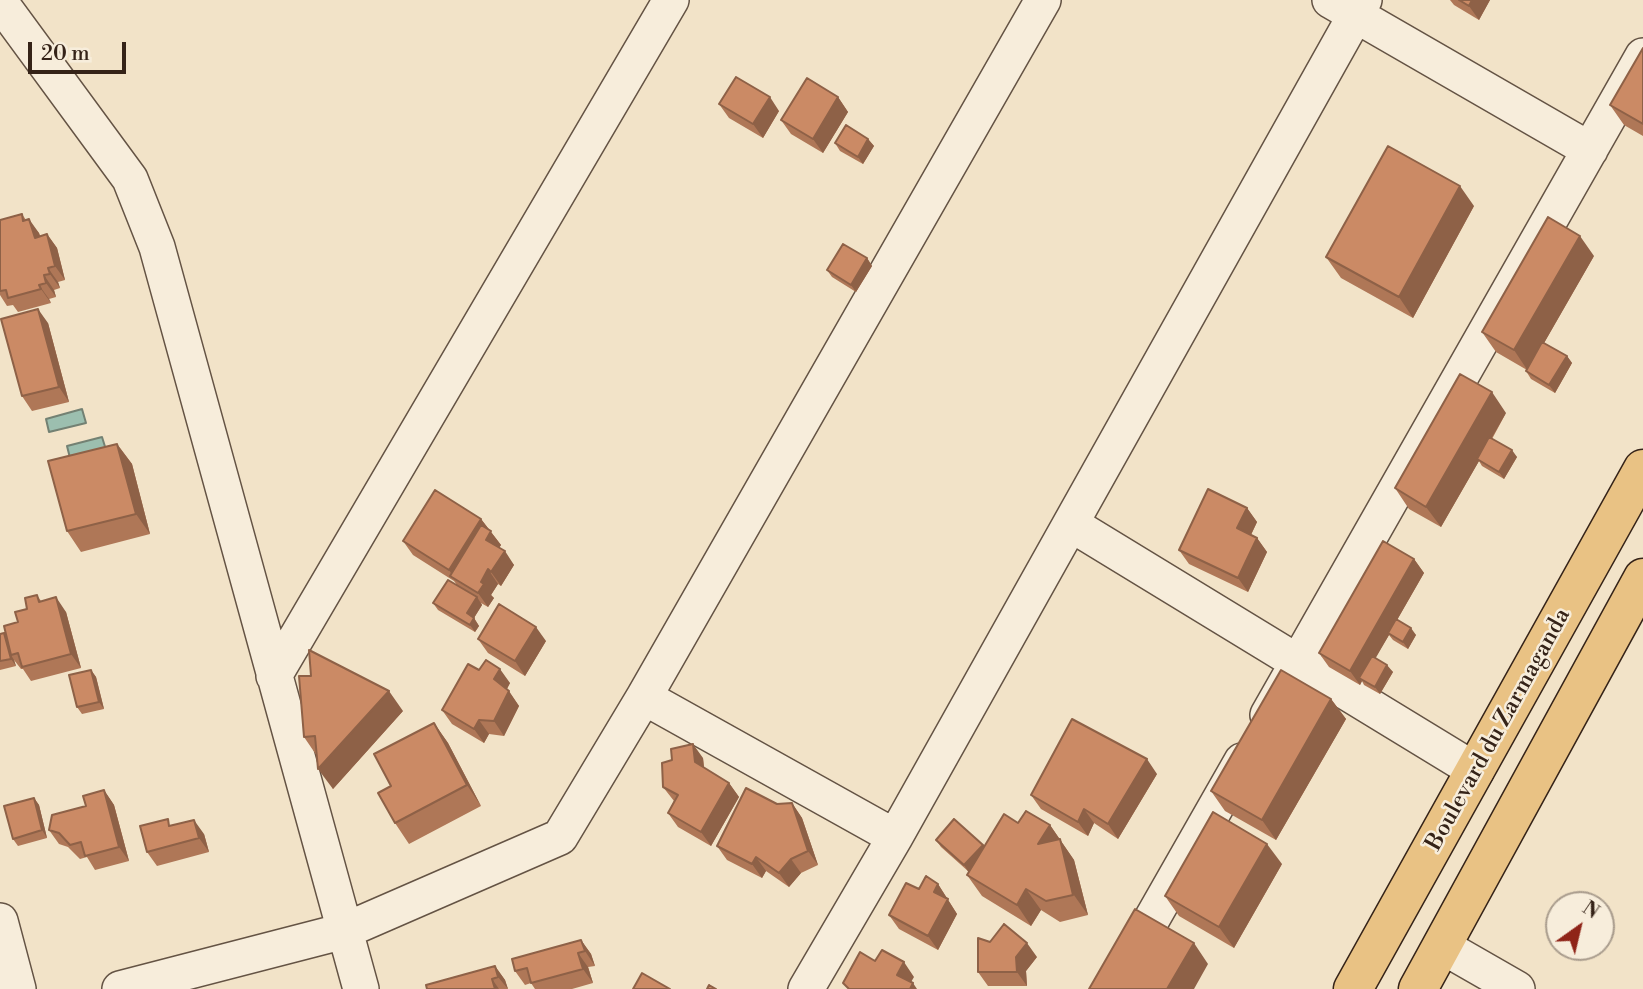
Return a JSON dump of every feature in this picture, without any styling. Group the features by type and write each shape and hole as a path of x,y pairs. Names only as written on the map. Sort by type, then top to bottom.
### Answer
{"main road":[{"name":"Boulevard du Zarmaganda","path":"1353,989 1643,469"},
{"path":"1418,989 1643,578"}],"street":[{"path":"274,676 671,0"},
{"path":"120,989 344,931 560,837 644,697 1043,0"},
{"path":"0,2 130,179 157,247 361,989"},
{"path":"806,989 1071,524 1350,5 1590,149"},
{"path":"1112,989 1643,56"},
{"path":"1071,524 1297,665 1476,771"},
{"path":"644,697 895,837"},
{"path":"0,921 18,989"},
{"path":"1442,946 1517,989"}],"shaded area":[{"path":"82,409 86,423 49,432 46,419"},
{"path":"102,437 107,453 71,462 67,446"}],"building":[{"path":"1459,0 1472,0 1469,6"},
{"path":"1643,48 1643,124 1610,105"},
{"path":"736,77 770,97 753,124 719,104"},
{"path":"807,78 838,97 813,139 781,120"},
{"path":"846,125 868,139 858,157 835,143"},
{"path":"1388,146 1460,186 1399,297 1326,257"},
{"path":"22,214 23,221 29,219 35,238 47,234 55,266 48,268 50,274 44,275 46,283 39,285 41,289 8,298 6,290 0,291 0,220"},
{"path":"1548,217 1580,236 1514,350 1482,332"},
{"path":"843,244 867,258 851,285 827,270"},
{"path":"38,309 59,387 22,396 1,319"},
{"path":"1542,342 1567,356 1549,385 1526,371"},
{"path":"1460,374 1492,392 1426,507 1395,488"},
{"path":"1489,437 1512,450 1499,472 1477,459"},
{"path":"117,444 136,514 67,531 48,461"},
{"path":"1208,489 1247,508 1237,528 1257,538 1238,578 1179,550"},
{"path":"435,490 481,519 449,570 403,541"},
{"path":"481,525 491,531 486,540 505,551 491,572 488,569 478,593 450,576"},
{"path":"1383,541 1414,559 1350,671 1319,653"},
{"path":"448,580 477,597 467,613 474,618 470,625 433,603"},
{"path":"37,595 39,602 56,597 71,654 22,667 18,653 11,655 4,626 18,622 15,612 27,609 25,598"},
{"path":"499,604 536,627 515,661 478,639"},
{"path":"1396,619 1411,628 1403,642 1388,633"},
{"path":"4,633 11,659 0,661 0,634"},
{"path":"309,650 389,691 318,769 315,736 304,737 299,676 311,676"},
{"path":"1372,656 1387,665 1375,687 1359,678"},
{"path":"486,660 500,669 494,679 509,691 494,721 479,720 474,729 442,710 468,664 479,670"},
{"path":"91,670 99,702 77,707 69,675"},
{"path":"1281,670 1331,699 1262,820 1211,791"},
{"path":"1072,719 1147,759 1108,824 1084,809 1078,822 1031,795"},
{"path":"434,723 467,785 395,823 378,793 391,786 374,754"},
{"path":"693,744 695,762 729,783 701,832 668,813 678,795 663,787 662,763 672,760 671,749"},
{"path":"746,788 777,804 792,803 808,851 791,859 779,873 756,857 752,864 717,846"},
{"path":"104,790 119,847 85,856 81,842 70,845 59,833 49,830 52,815 86,806 83,796"},
{"path":"34,798 42,830 13,839 4,806"},
{"path":"1026,811 1050,825 1038,844 1060,839 1073,895 1046,901 1026,889 1017,905 967,875 1004,814 1018,823"},
{"path":"1213,812 1267,844 1219,927 1165,896"},
{"path":"168,819 169,826 194,820 199,838 147,852 140,826"},
{"path":"954,819 983,845 964,865 936,840"},
{"path":"926,876 938,884 934,892 948,899 928,936 889,915 906,883 919,889"},
{"path":"1135,909 1194,943 1167,989 1089,989"},
{"path":"1004,924 1027,943 1016,957 1017,972 978,972 978,938 990,942"},
{"path":"581,940 585,951 578,953 583,969 531,983 527,968 515,971 512,959"},
{"path":"882,950 904,962 897,975 913,983 910,989 849,989 843,983 860,952 875,961"},
{"path":"495,966 498,977 492,979 495,989 427,989 426,985"},
{"path":"642,973 670,989 633,989"}]}
